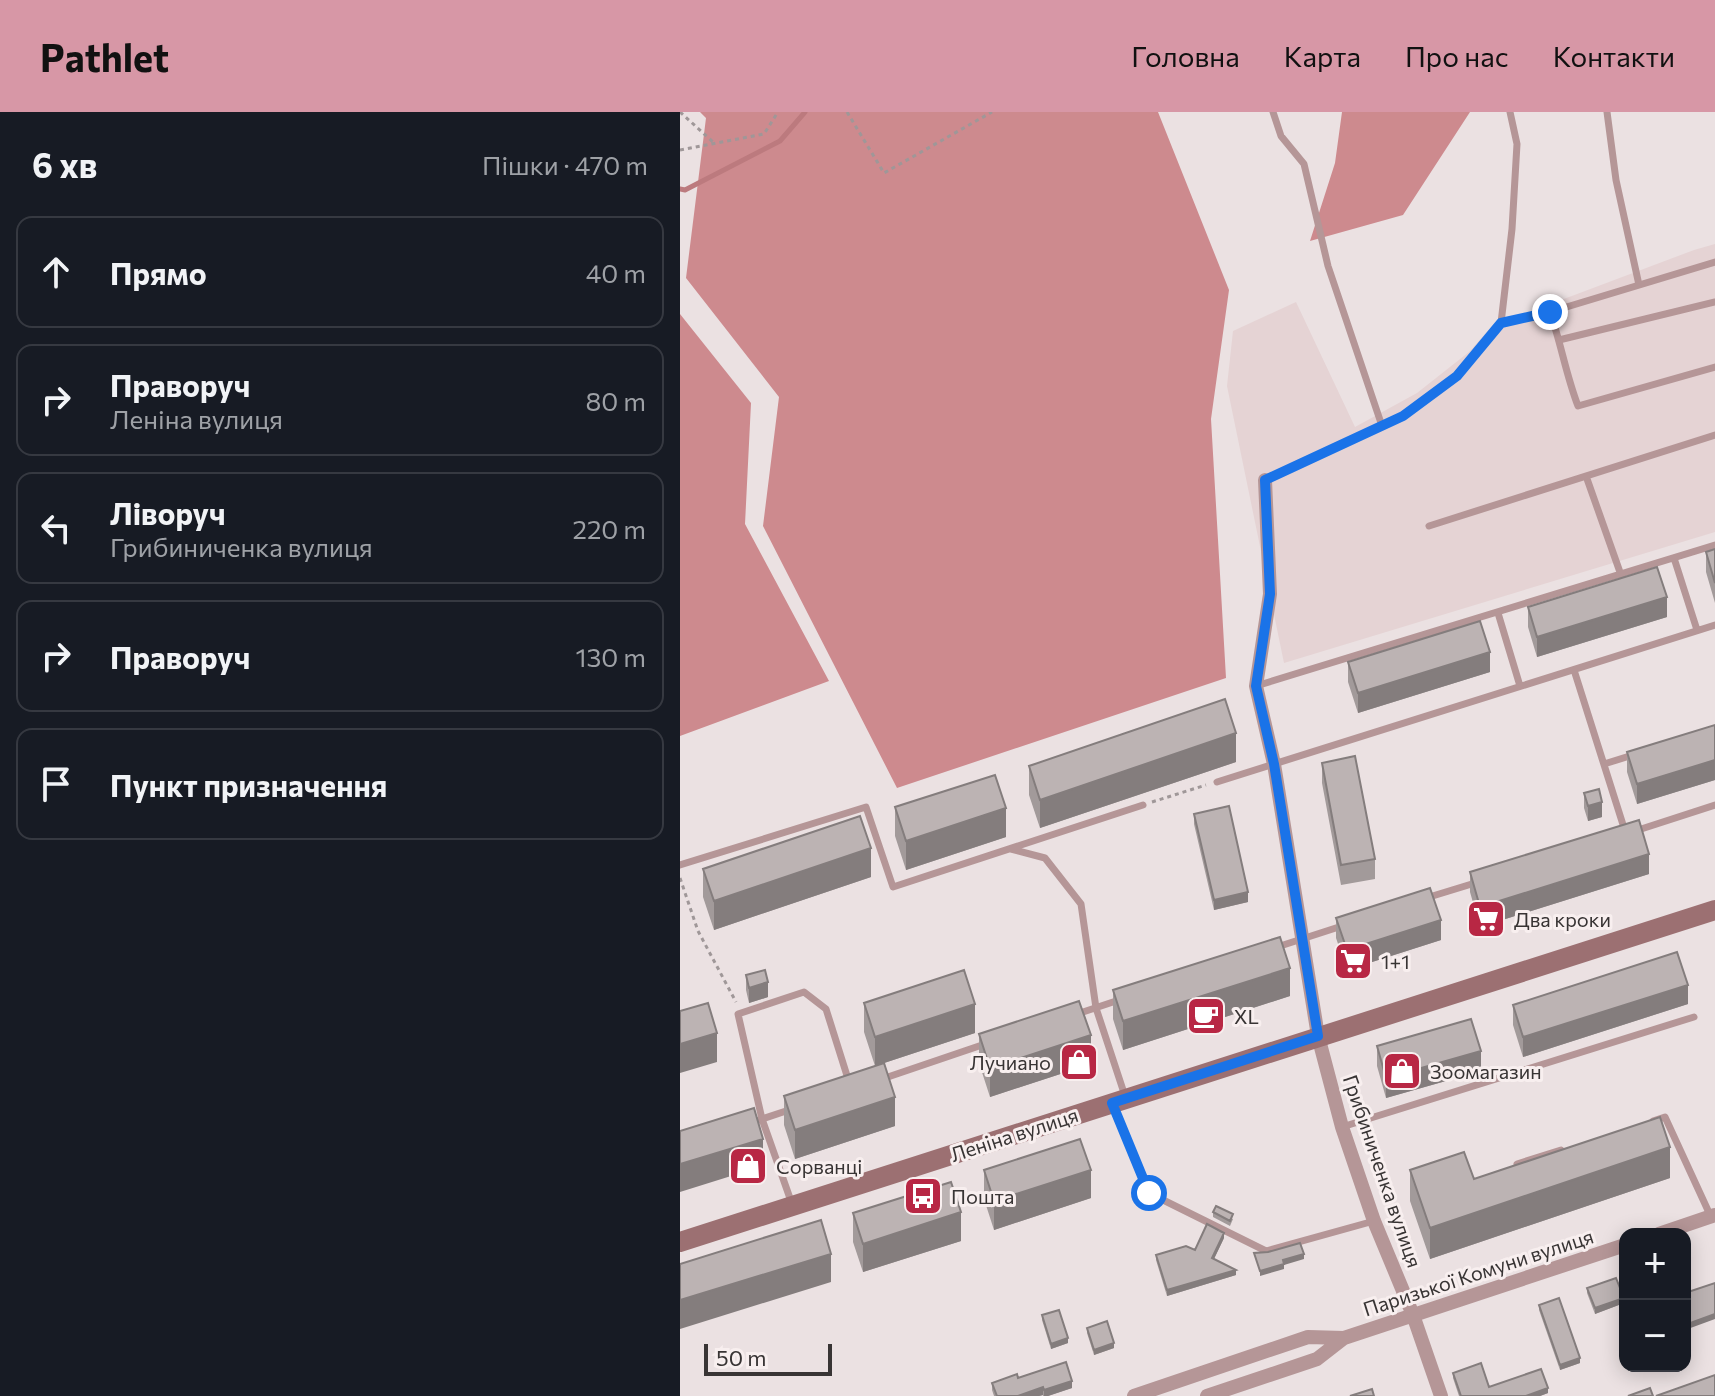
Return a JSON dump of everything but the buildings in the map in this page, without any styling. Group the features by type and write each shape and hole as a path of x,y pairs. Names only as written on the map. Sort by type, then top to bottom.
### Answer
{"main road":[{"name":"Леніна вулиця","path":"680,1242 1715,910"}],"street":[{"name":"Грибиниченка вулиця","path":"1265,480 1270,594 1256,686 1274,764 1318,1036 1342,1127 1374,1221 1413,1315 1441,1396"},
{"path":"1677,1228 1713,1216"},
{"name":"Паризької Комуни вулиця","path":"1207,1396 1233,1392 1317,1359 1344,1338 1619,1247"},
{"name":"Паризької Комуни вулиця","path":"1134,1396 1308,1337 1344,1338"}],"lane":[{"path":"1273,112 1281,136 1304,164 1328,266 1382,426"},
{"path":"1265,480 1403,416 1457,376 1501,323 1512,229 1517,144 1510,112"},
{"path":"1607,112 1616,180 1639,285"},
{"path":"1501,323 1550,312 1715,262"},
{"path":"1559,340 1715,302"},
{"path":"1550,312 1567,379 1578,406 1715,367"},
{"path":"1429,526 1715,435"},
{"path":"1586,476 1621,575"},
{"path":"1256,686 1715,545"},
{"path":"1674,558 1697,630"},
{"path":"1498,613 1520,686"},
{"path":"1217,782 1715,625"},
{"path":"1574,670 1626,834"},
{"path":"1604,764 1645,751"},
{"path":"680,865 866,807 893,887 1143,805"},
{"path":"1611,839 1715,805"},
{"path":"1011,849 1045,858 1081,904 1096,1008 1119,1100 1149,1193 1266,1251 1374,1221"},
{"path":"1420,900 1479,881"},
{"path":"1258,953 1347,924"},
{"path":"793,1206 762,1119 738,1014 804,992 826,1009 851,1089"},
{"path":"1067,1017 1125,998"},
{"path":"1342,1127 1694,1017"},
{"path":"865,1084 995,1041"},
{"path":"735,1128 807,1104"},
{"path":"1650,1122 1665,1117 1713,1216"},
{"path":"1517,1164 1576,1145"}],"path":[{"path":"680,112 713,143"},
{"path":"680,150 764,134 778,112"},
{"path":"847,112 884,173 992,112"},
{"path":"1143,805 1217,782"},
{"path":"680,878 698,931 736,1003 738,1014"}],"shaded area":[{"path":"700,112 1158,112 1229,290 1211,419 1226,678 897,788 763,526 779,397 686,278 706,118"},
{"path":"1342,112 1470,112 1403,215 1310,241 1335,163"},
{"path":"1715,244 1715,532 1284,663 1227,386 1233,331 1296,302 1355,427 1417,393 1469,352 1492,326"},
{"path":"680,314 751,403 745,524 829,681 680,736"}],"waterway":[{"path":"680,189 685,190 780,141 805,112"}],"place":[{"name":"Два кроки","path":"1486,919"},
{"name":"1+1","path":"1353,961"},
{"name":"XL","path":"1206,1016"},
{"name":"Лучиано","path":"1079,1062"},
{"name":"Зоомагазин","path":"1402,1071"},
{"name":"Сорванці","path":"748,1166"},
{"name":"Пошта","path":"923,1196"}],"route":[{"path":"1149,1193 1112,1103 1318,1036 1274,764 1256,686 1270,594 1265,480 1403,416 1457,376 1501,323 1550,312"}]}
